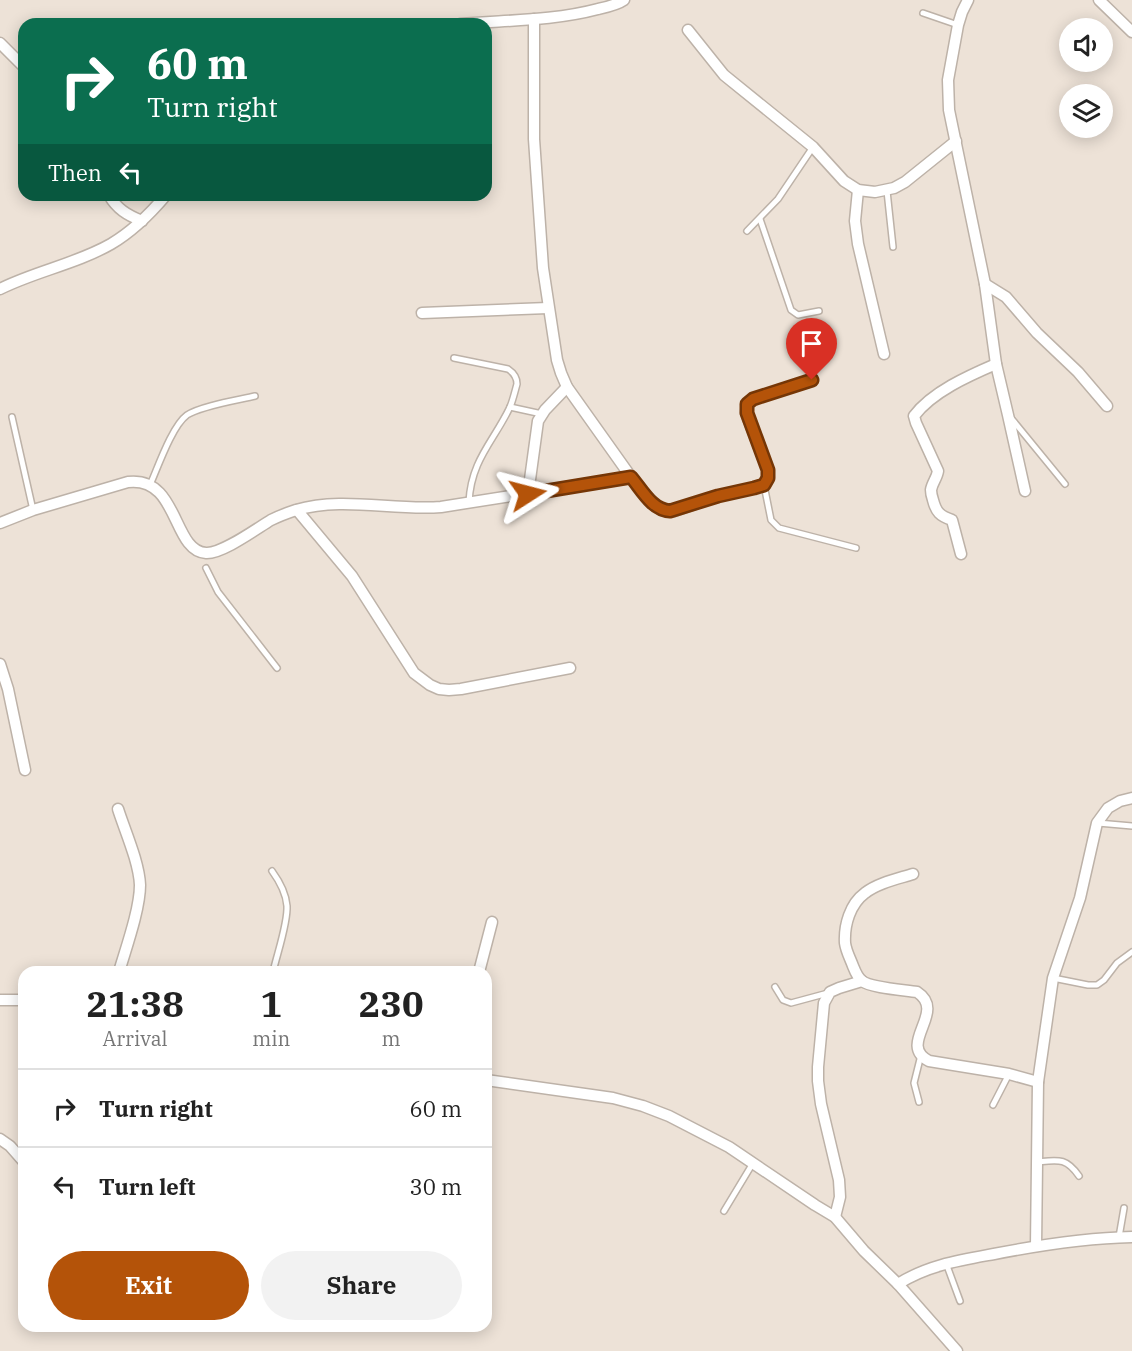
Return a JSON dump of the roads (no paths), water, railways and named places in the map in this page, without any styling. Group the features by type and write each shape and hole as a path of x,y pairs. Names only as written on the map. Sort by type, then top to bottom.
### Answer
{"street":[{"path":"492,22 582,13 612,6 624,0"},
{"path":"968,0 958,26 948,89 949,110 985,284 996,364 1024,491"},
{"path":"1099,0 1130,28"},
{"path":"534,19 534,140 543,268 557,360 567,387 631,477 654,505 666,511 674,511 718,496 759,486 768,478 768,470 747,413 747,404 753,399 812,380"},
{"path":"688,30 724,75 813,147 848,184 858,190 875,192 887,190 905,182 956,141"},
{"path":"0,43 18,61"},
{"path":"858,190 855,221 858,244 884,354"},
{"path":"112,201 122,212 142,221"},
{"path":"0,289 97,251 125,235 160,201"},
{"path":"985,284 1006,297 1037,333 1078,372 1107,406"},
{"path":"422,313 548,308"},
{"path":"961,554 952,520 939,515 936,510 931,488 938,471 914,416 930,400 966,377 996,364"},
{"path":"528,494 537,425 542,414 567,387"},
{"path":"0,522 128,482 142,482 161,494 189,544 201,556 221,550 273,519 297,510 330,503 427,508 631,477"},
{"path":"297,510 352,576 414,673 430,685 449,690 461,689 570,668"},
{"path":"0,664 8,689 25,770"},
{"path":"1036,1246 1038,1082 1053,978 1080,898 1097,823 1108,808 1120,801 1132,798"},
{"path":"118,809 137,867 140,888 121,966"},
{"path":"913,874 875,886 868,890 851,909 845,944 857,975 869,984 917,992 924,997 928,1009 917,1044 921,1055 929,1061 1009,1074 1038,1082"},
{"path":"481,966 492,922"},
{"path":"835,1216 840,1197 839,1180 821,1104 818,1081 824,1003 830,992 862,981"},
{"path":"0,1000 18,1000"},
{"path":"492,1081 613,1098 643,1106 669,1116 729,1147 835,1216 864,1251 898,1284 957,1351"},
{"path":"0,1139 6,1142 18,1155"},
{"path":"898,1284 910,1276 946,1263 1036,1246 1132,1237"}],"lane":[{"path":"923,13 958,26"},
{"path":"747,231 778,198 813,147"},
{"path":"887,190 893,246"},
{"path":"760,219 791,310 798,315 819,311"},
{"path":"454,358 508,369 516,376 517,384 510,406 474,473 469,503"},
{"path":"150,485 177,426 186,416 200,409 255,396"},
{"path":"510,406 542,414"},
{"path":"1008,415 1065,484"},
{"path":"12,417 33,510"},
{"path":"759,486 771,520 779,528 856,548"},
{"path":"206,568 218,592 277,668"},
{"path":"1097,823 1132,826"},
{"path":"272,871 281,885 287,906 287,916 274,966"},
{"path":"1053,978 1097,985 1104,980 1117,963 1132,952"},
{"path":"775,987 783,1000 791,1003 830,992"},
{"path":"918,1102 914,1083 921,1055"},
{"path":"993,1105 1009,1074"},
{"path":"1036,1162 1061,1161 1073,1167 1079,1176"},
{"path":"724,1210 753,1163"},
{"path":"1119,1237 1124,1208"},
{"path":"946,1263 960,1301"}]}
